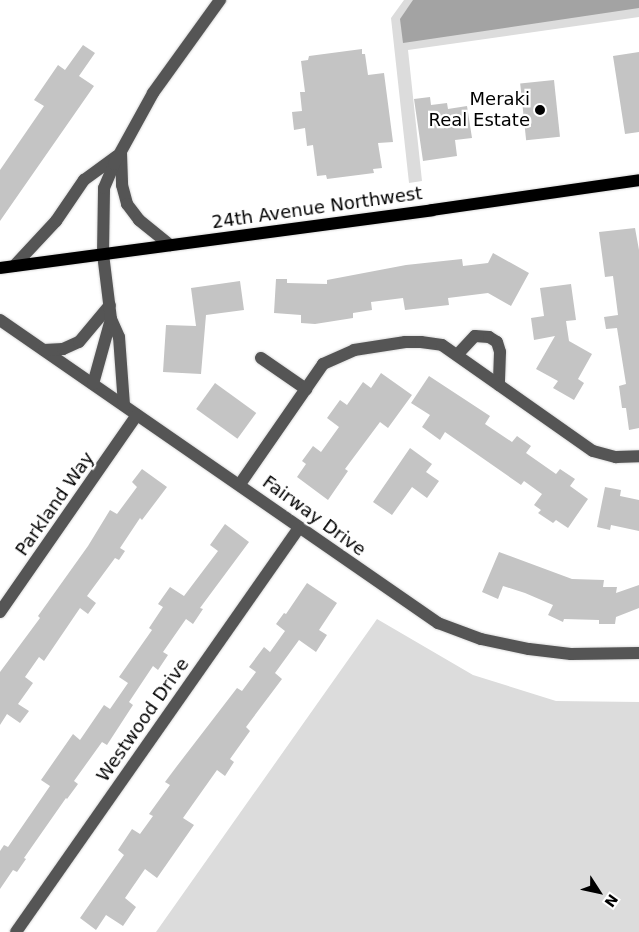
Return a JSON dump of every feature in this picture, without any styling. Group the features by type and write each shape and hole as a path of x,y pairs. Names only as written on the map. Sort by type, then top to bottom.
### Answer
{"main road":[{"name":"24th Avenue Northwest","path":"0,268 639,180"}],"street":[{"path":"93,384 111,319 103,254 104,188 154,93 220,0"},
{"path":"121,153 122,185 128,204 139,220 170,245"},
{"path":"14,266 56,221 84,180 121,153"},
{"path":"44,350 63,349 80,342 110,305"},
{"path":"111,319 119,337 124,405"},
{"name":"Fairway Drive","path":"0,320 240,484 299,528 438,623 460,632 498,643 571,654 639,653"},
{"path":"457,354 475,336 490,336 497,342 500,352 499,385"},
{"path":"240,484 323,364 354,350 420,342 442,346 457,354 593,450 616,457 639,456"},
{"path":"261,358 306,389"},
{"name":"Parkland Way","path":"0,612 137,415"},
{"name":"Westwood Drive","path":"16,932 299,528"}],"shaded area":[{"path":"404,0 639,0 639,17 408,50 422,181 409,183 391,18"},
{"path":"413,0 639,0 639,8 403,43 400,19"},
{"path":"377,619 473,675 556,701 639,702 639,932 156,932"}],"building":[{"path":"83,45 95,53 79,76 94,86 0,221 0,170 44,106 34,100 58,65 65,70"},
{"path":"362,49 362,54 365,54 368,75 384,73 393,142 378,143 382,168 373,169 374,173 327,179 326,175 317,176 313,145 307,146 305,128 294,130 292,112 302,111 300,92 305,92 301,61 308,60 309,56"},
{"path":"639,52 639,132 625,134 613,56"},
{"name":"Meraki Real Estate","path":"554,80 560,137 526,140 520,84"},
{"path":"430,97 431,105 447,103 448,109 467,106 472,138 455,140 457,156 423,161 414,99"},
{"path":"635,228 639,250 639,428 629,430 626,408 622,408 619,386 626,384 617,328 606,329 604,317 618,315 613,276 605,277 599,232"},
{"path":"493,253 529,273 511,306 488,293 448,298 449,305 405,310 403,298 371,302 372,310 353,313 353,318 315,324 301,323 301,315 274,313 276,279 287,279 287,283 327,284 327,280 406,265 462,259 463,266 488,263"},
{"path":"240,281 244,310 206,315 201,374 163,372 166,325 196,326 191,288"},
{"path":"571,284 576,320 566,321 569,341 592,354 578,379 584,383 574,400 553,388 558,381 536,369 555,336 534,340 531,318 544,316 540,288"},
{"path":"381,373 412,395 388,428 380,422 345,469 348,471 328,500 297,477 306,464 302,461 313,446 321,452 339,427 327,418 340,400 347,405 363,382 371,388"},
{"path":"429,376 490,416 485,424 512,442 517,436 531,446 526,453 556,474 560,469 575,479 570,486 588,499 568,528 556,520 553,523 538,513 541,510 534,505 542,494 524,481 521,485 445,432 440,440 422,427 430,415 411,403"},
{"path":"215,383 256,413 237,439 196,409"},
{"path":"410,448 432,464 426,472 439,481 427,498 412,487 392,515 373,502"},
{"path":"142,469 167,487 142,520 140,518 120,548 125,551 119,560 115,558 87,596 96,603 88,614 80,608 44,661 39,657 25,677 33,683 18,704 29,711 20,723 7,714 0,725 0,672 40,618 38,616 88,546 110,510 117,514 137,487 132,482"},
{"path":"605,487 621,490 620,496 639,500 639,531 611,525 610,530 597,527"},
{"path":"225,524 249,542 200,608 203,609 193,624 186,619 163,652 168,655 158,670 153,666 129,702 133,705 107,745 102,742 74,781 78,784 24,858 26,859 17,872 13,870 0,889 0,851 4,845 8,847 50,786 41,780 73,734 80,740 104,705 110,709 128,683 119,677 152,630 149,628 163,607 158,604 170,587 184,596 218,551 210,545"},
{"path":"499,552 572,579 604,580 603,587 617,587 616,593 639,585 639,608 616,617 615,624 599,624 599,620 564,619 563,622 548,615 553,605 525,593 503,586 498,599 482,592"},
{"path":"307,583 337,603 319,630 327,635 316,652 299,640 275,673 282,679 246,727 250,731 230,759 234,762 225,776 217,770 183,818 194,825 157,878 145,869 125,898 136,907 123,926 106,915 96,930 80,918 124,855 118,850 132,829 140,834 153,816 149,814 170,785 165,782 237,688 242,691 256,672 249,667 264,647 270,652 285,631 276,624 284,613 286,614"}],"place":[{"name":"Meraki Real Estate","path":"540,110"}]}
